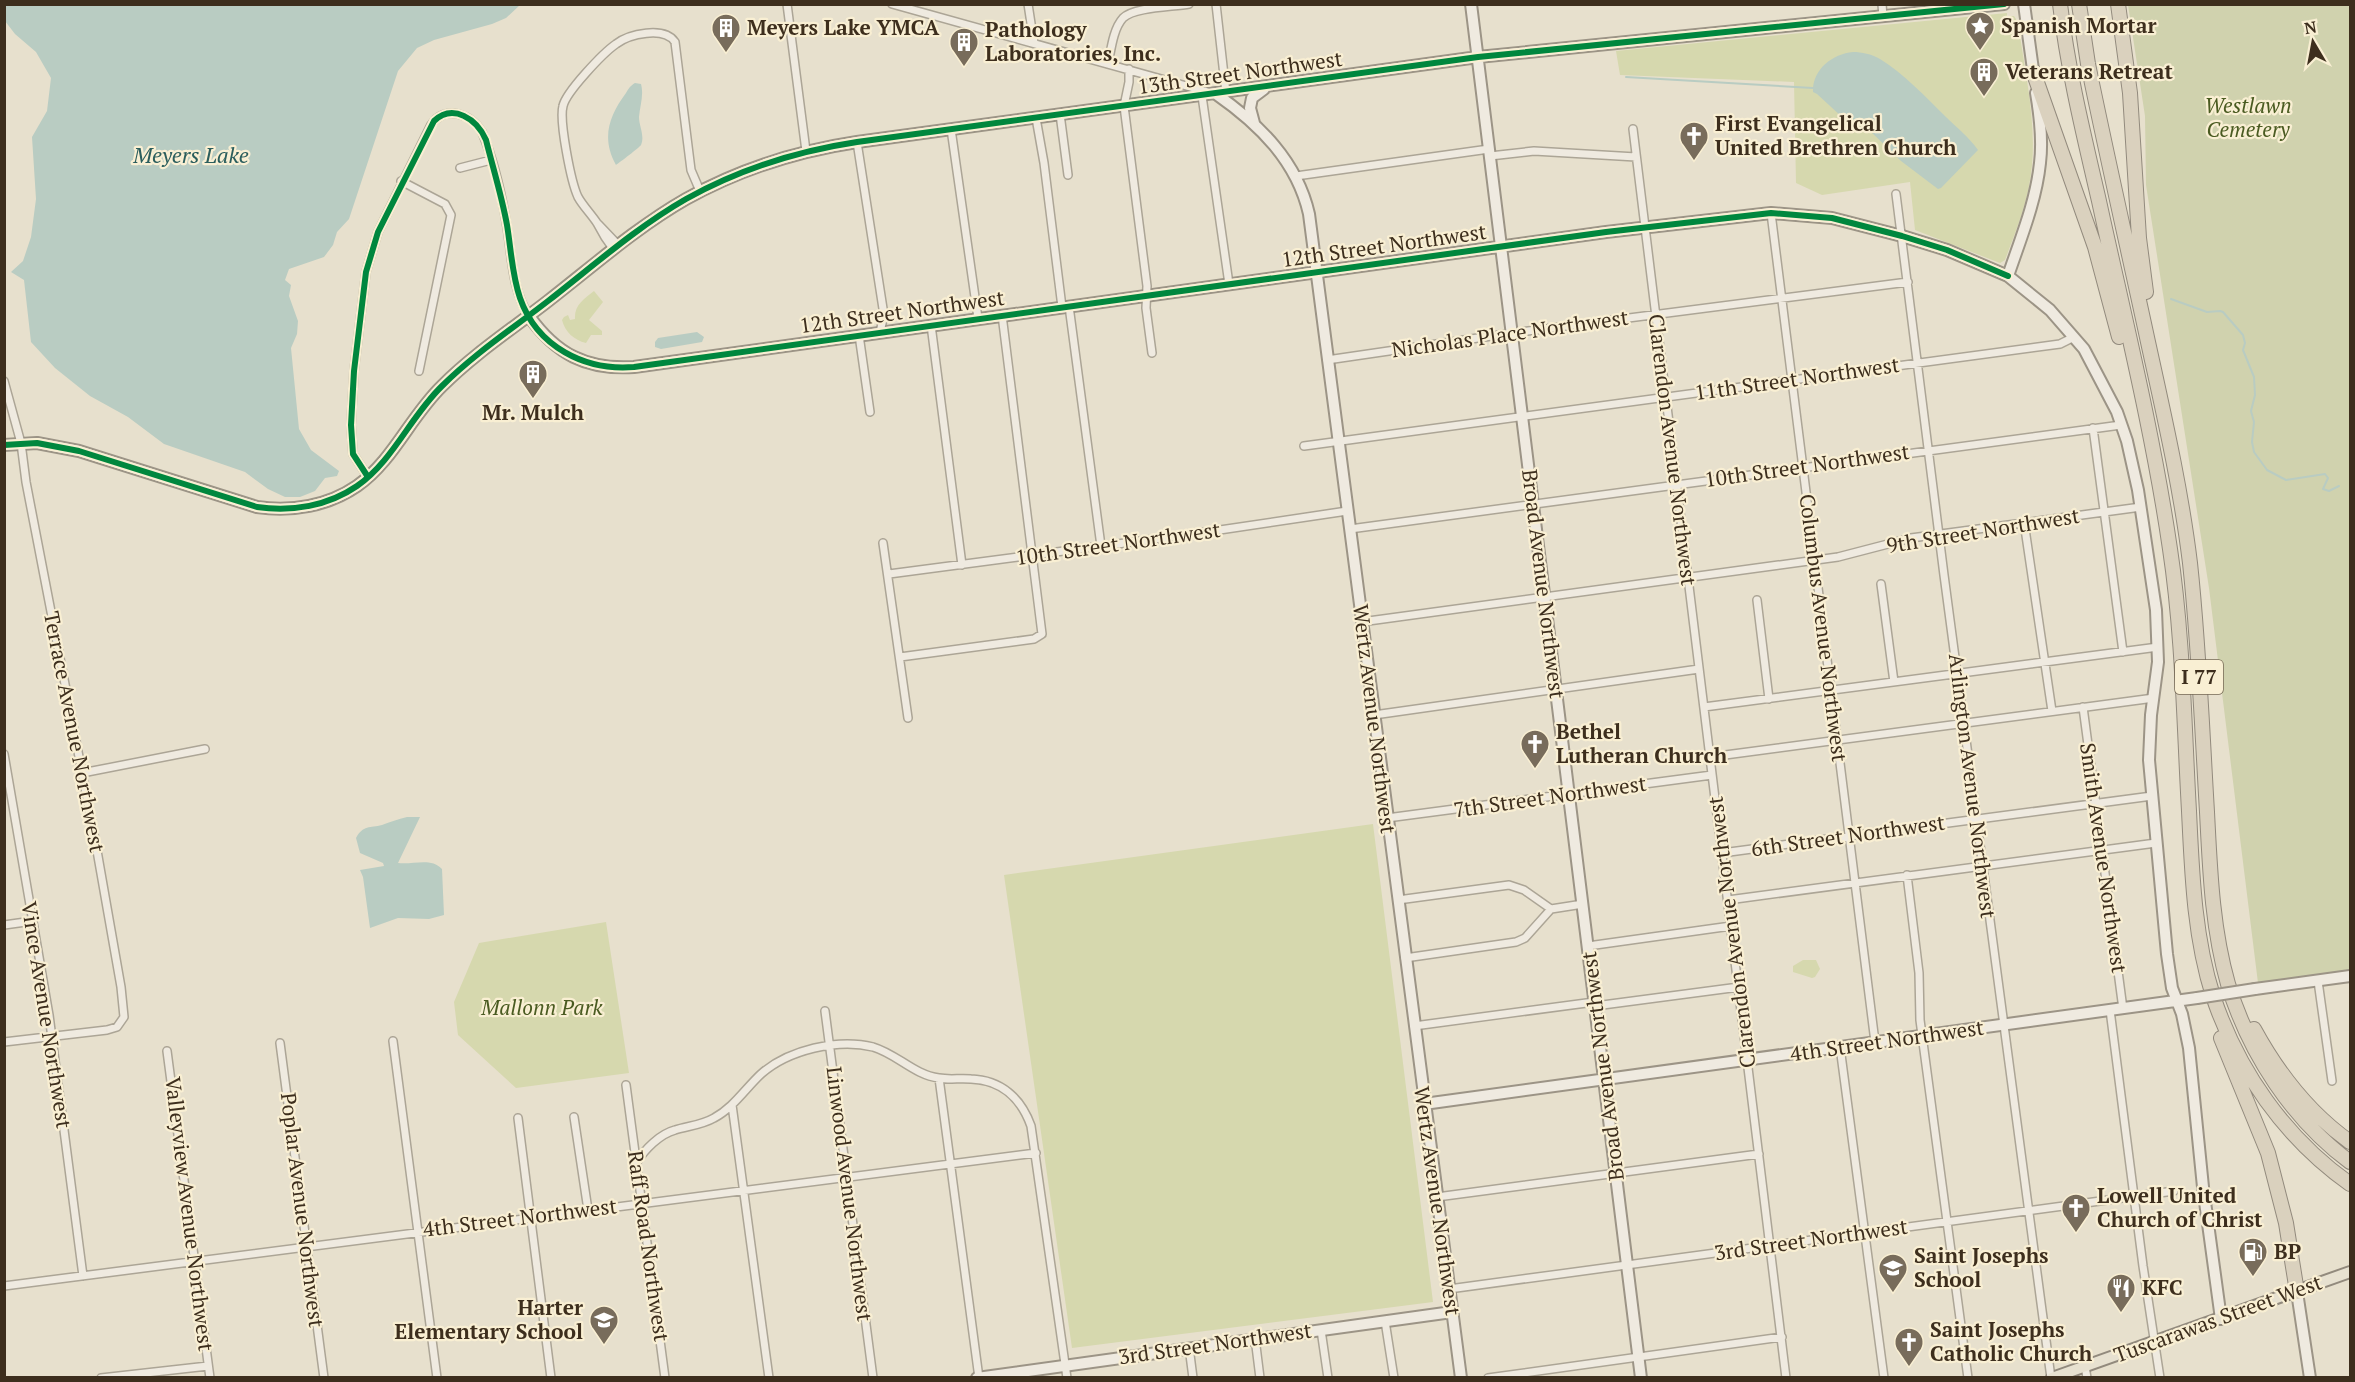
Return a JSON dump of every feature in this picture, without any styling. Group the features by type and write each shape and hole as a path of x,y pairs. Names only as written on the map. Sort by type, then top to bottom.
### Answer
{"highway":[{"name":"I 77","path":"2060,4 2161,493 2170,552 2179,638 2191,861 2199,934 2205,963 2216,1003 2233,1045 2253,1081 2286,1126 2324,1163 2350,1184"},
{"name":"I 77","path":"2079,4 2091,82 2168,433 2184,521 2195,610 2215,923 2229,986 2243,1025 2280,1089 2300,1114 2350,1162"},
{"path":"2118,4 2130,93 2143,273 2168,398 2168,433"},
{"path":"2033,71 2095,247 2120,338 2142,435 2161,493"},
{"path":"2191,861 2186,886 2198,969 2219,1033 2268,1153 2286,1223 2297,1292"},
{"path":"2215,923 2248,1016 2274,1062 2307,1105 2333,1130 2350,1142"}],"main road":[{"name":"Broad Avenue Northwest","path":"1471,4 1641,1377"},
{"name":"13th Street Northwest","path":"529,316 660,216 700,191 751,168 806,151 857,142 1478,57 2004,4"},
{"path":"2008,276 2032,201 2040,165 2041,123 2024,4"},
{"path":"1256,126 1250,108 1252,98 1268,87"},
{"name":"Wertz Avenue Northwest","path":"1221,93 1281,153 1296,176 1309,214 1461,1377"},
{"name":"12th Street Northwest","path":"529,316 543,335 565,353 593,365 614,368 634,367 1645,227 1771,213 1832,218 1902,236 1947,250 2008,276 2050,310 2084,349 2104,383 2121,424 2141,507 2154,590 2158,647 2149,747 2156,843 2169,972 2189,1048 2203,1186 2221,1319"},
{"path":"4,445 47,444 79,451 240,503 269,509 293,509 322,503 348,492 368,477 387,457 413,419 437,390 467,363 529,316"},
{"name":"4th Street Northwest","path":"1424,1104 2350,976"},
{"name":"Tuscarawas Street West","path":"2052,1377 2086,1372 2155,1343 2350,1272"},
{"path":"2297,1292 2310,1377"},
{"name":"3rd Street Northwest","path":"978,1377 1452,1312"}],"street":[{"path":"787,4 806,151"},
{"path":"892,4 911,7 1108,64 1221,93 1216,4"},
{"path":"1028,4 1034,43"},
{"path":"1108,64 1120,24 1126,16 1144,10 1189,4"},
{"path":"1882,4 1883,17"},
{"path":"617,248 602,236 596,222 575,190 562,124 562,111 571,90 614,45 626,39 660,33 668,35 675,42 692,175 700,191"},
{"path":"1129,69 1124,106 1147,286 1152,352"},
{"path":"1202,96 1229,284"},
{"path":"368,477 357,463 352,449 351,414 366,272 378,232 402,181 435,118 445,113 464,116 477,124 486,140 506,223 516,286 529,316"},
{"path":"1060,114 1068,175"},
{"path":"1036,118 1101,546"},
{"path":"951,129 978,318"},
{"name":"Clarendon Avenue Northwest","path":"1633,129 1786,1377"},
{"path":"857,142 884,315 880,332"},
{"path":"1296,176 1490,152 1534,151 1636,157"},
{"path":"460,168 491,160"},
{"path":"402,181 445,204 451,215 419,371"},
{"name":"Arlington Avenue Northwest","path":"1896,194 1982,866 2052,1377"},
{"name":"Columbus Avenue Northwest","path":"1771,213 1875,1042"},
{"name":"Nicholas Place Northwest","path":"1328,360 1512,333 1908,282"},
{"path":"900,657 1034,639 1041,636 1034,556 1002,315"},
{"path":"931,325 962,565"},
{"path":"859,335 870,412"},
{"name":"11th Street Northwest","path":"1304,446 2060,344 2074,337"},
{"name":"Terrace Avenue Northwest","path":"4,381 21,443 26,482 121,987 122,1021 117,1027 52,1036"},
{"name":"10th Street Northwest","path":"1350,529 2121,424"},
{"path":"2093,428 2123,652"},
{"name":"9th Street Northwest","path":"1361,622 1838,557 1939,533 2141,507"},
{"name":"10th Street Northwest","path":"889,574 1034,556 1347,511"},
{"path":"2024,522 2052,711"},
{"path":"883,543 908,718"},
{"path":"1881,584 1894,682"},
{"path":"1757,600 1769,699"},
{"path":"1704,708 2158,647"},
{"path":"1374,715 1699,669"},
{"path":"1710,757 2154,698"},
{"name":"Smith Avenue Northwest","path":"2083,707 2123,1008"},
{"path":"82,773 206,749"},
{"name":"Vince Avenue Northwest","path":"4,754 7,798 33,921 52,1036 83,1276"},
{"name":"7th Street Northwest","path":"1387,818 1712,775"},
{"name":"6th Street Northwest","path":"1722,853 2152,796"},
{"path":"1728,900 2156,843"},
{"path":"1907,875 1919,974 1922,1036 1968,1377"},
{"path":"1398,900 1509,885 1524,890 1551,909"},
{"path":"1405,958 1516,942 1525,938 1551,909 1582,904"},
{"path":"4,925 33,921"},
{"path":"1588,946 1731,926"},
{"path":"2318,981 2331,1081"},
{"path":"1414,1026 1738,987"},
{"path":"2110,1010 2160,1377"},
{"name":"Linwood Avenue Northwest","path":"825,1011 873,1377"},
{"path":"4,1042 52,1036"},
{"path":"393,1041 437,1377"},
{"name":"Poplar Avenue Northwest","path":"280,1043 324,1377"},
{"path":"637,1162 648,1147 666,1134 716,1118 732,1106 761,1074 777,1063 802,1052 857,1045 874,1047 915,1070 939,1078 991,1082 1017,1098 1028,1117 1036,1153 1066,1377"},
{"path":"1840,1047 1884,1377"},
{"name":"Valleyview Avenue Northwest","path":"167,1051 210,1377"},
{"path":"939,1078 978,1377"},
{"name":"Raff Road Northwest","path":"626,1085 665,1377"},
{"path":"732,1106 769,1377"},
{"path":"574,1117 588,1210"},
{"path":"518,1119 551,1377"},
{"name":"4th Street Northwest","path":"4,1286 1036,1153"},
{"path":"1437,1197 1759,1154"},
{"name":"3rd Street Northwest","path":"1449,1289 2174,1191"},
{"path":"1385,1321 1394,1377"},
{"path":"1321,1330 1328,1377"},
{"path":"1488,1377 1782,1337"},
{"path":"1255,1338 1260,1377"},
{"path":"1189,1347 1193,1377"},
{"path":"101,1377 208,1366"}],"green space":[{"name":"Westlawn Cemetery","path":"2128,5 2350,5 2350,971 2258,983 2209,588 2146,185 2145,116"},
{"path":"2007,13 2007,16 2014,16 2018,22 2030,104 2033,145 2029,186 2024,205 2005,260 2000,263 1915,230 1910,182 1822,195 1796,183 1794,82 1620,75 1616,51"},
{"path":"594,291 603,302 589,320 602,331 602,335 591,335 586,343 571,335 562,320 568,315 570,320 575,319 578,306"},
{"path":"1373,824 1433,1302 1072,1348 1004,875"},
{"name":"Mallonn Park","path":"606,922 629,1073 516,1088 458,1035 454,1002 479,943"},
{"path":"1803,960 1816,960 1820,969 1815,977 1793,972 1793,966"}],"water":[{"name":"Meyers Lake","path":"4,5 520,5 506,18 492,24 434,40 417,48 398,71 349,219 337,232 333,245 324,257 289,269 285,280 291,285 289,296 298,321 297,334 291,348 299,429 311,450 339,471 337,476 325,478 315,491 300,497 285,497 268,489 245,472 164,444 128,417 90,396 55,368 31,342 24,280 11,272 23,261 31,237 36,199 32,137 47,111 51,78 36,52 15,34 5,21"},
{"path":"1853,52 1877,57 1897,71 1978,150 1941,188 1938,189 1901,161 1865,126 1842,117 1813,92 1816,77 1825,65 1838,56"},
{"path":"635,83 641,84 642,88 639,117 642,142 640,147 616,165 609,146 611,119 630,87"},
{"path":"697,332 704,337 702,342 661,349 655,347 658,338"},
{"path":"407,817 420,817 398,863 427,862 438,865 442,869 444,915 429,919 398,918 370,928 360,870 384,866 383,863 360,853 356,838 364,829"}],"waterway":[{"path":"1626,77 1813,88"},
{"path":"2171,299 2207,312 2223,312 2243,335 2245,343 2243,350 2254,377 2255,395 2251,411 2254,422 2252,442 2254,452 2267,470 2286,480 2325,474 2328,478 2323,489 2329,491 2339,486"}],"cycle path":[{"path":"4,445 37,443 79,451 257,507 283,509 309,506 346,493 370,476 391,452 420,411 454,374 633,234 706,188 748,170 791,156 857,142 1478,57 2004,4"},
{"path":"368,477 353,454 351,425 354,371 366,272 378,232 434,121 449,113 471,120 486,140 505,214 515,280 528,315 538,330 565,352 581,360 616,367 634,367 1606,232 1771,213 1832,218 1902,236 1947,250 2008,276"}],"place":[{"name":"Spanish Mortar","path":"1980,52"},
{"name":"Meyers Lake YMCA","path":"726,54"},
{"name":"Pathology Laboratories, Inc.","path":"964,68"},
{"name":"Veterans Retreat","path":"1984,98"},
{"name":"First Evangelical United Brethren Church","path":"1694,162"},
{"name":"Mr. Mulch","path":"533,400"},
{"name":"Bethel Lutheran Church","path":"1535,770"},
{"name":"Lowell United Church of Christ","path":"2076,1234"},
{"name":"BP","path":"2253,1278"},
{"name":"Saint Josephs School","path":"1893,1294"},
{"name":"KFC","path":"2121,1314"},
{"name":"Harter Elementary School","path":"604,1346"},
{"name":"Saint Josephs Catholic Church","path":"1909,1368"}]}
